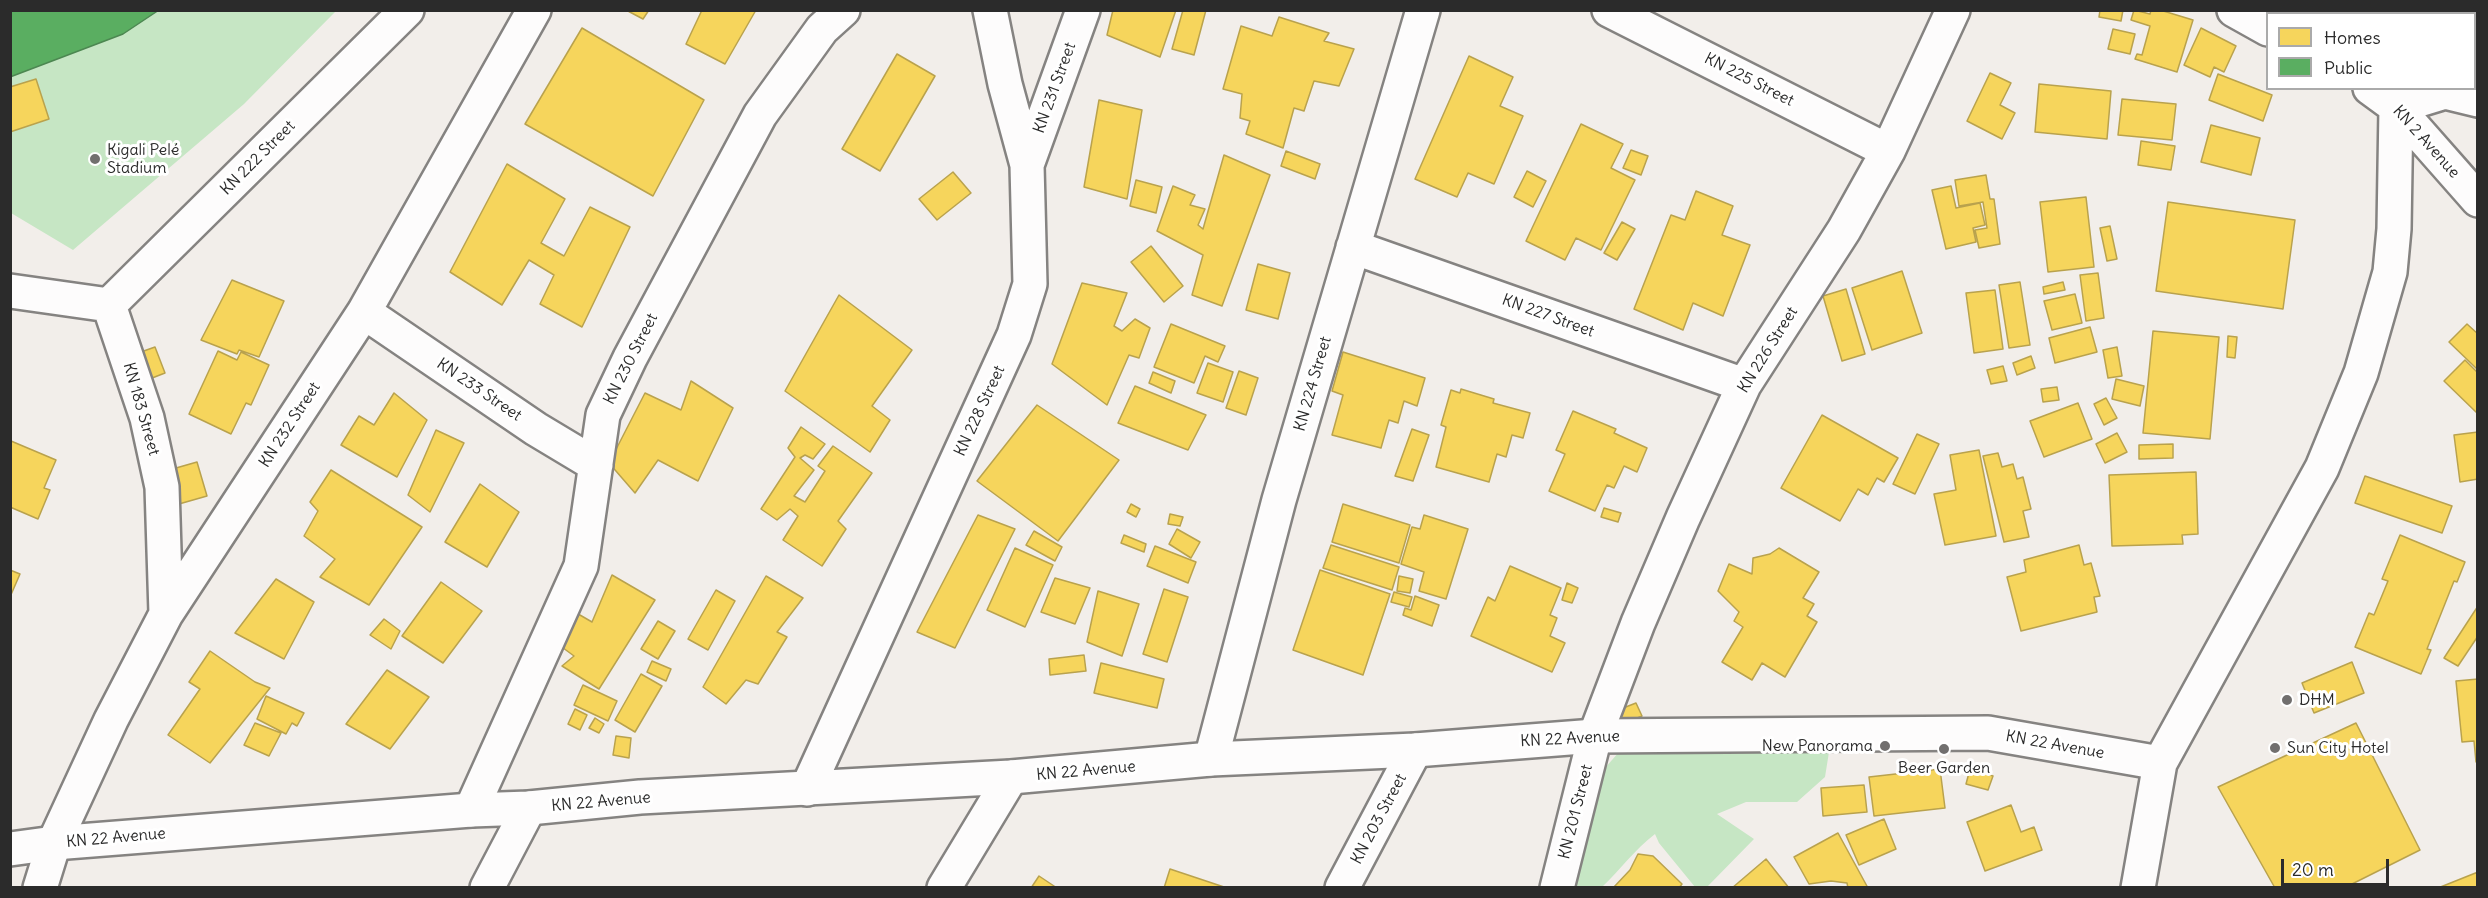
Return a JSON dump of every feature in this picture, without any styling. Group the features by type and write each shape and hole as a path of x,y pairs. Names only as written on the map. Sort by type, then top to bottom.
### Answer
{"street":[{"name":"KN 222 Street","path":"109,305 407,10"},
{"name":"KN 232 Street","path":"40,888 54,843 111,720 166,614 364,312 534,10"},
{"name":"KN 230 Street","path":"471,810 581,566 603,415 630,358 760,115 822,29 843,10"},
{"name":"KN 228 Street","path":"807,789 1014,335 1030,284 1027,165 1005,84 990,10"},
{"name":"KN 231 Street","path":"1027,165 1083,10"},
{"name":"KN 224 Street","path":"1211,759 1279,500 1423,10"},
{"name":"KN 225 Street","path":"1609,10 1888,151"},
{"name":"KN 226 Street","path":"1595,735 1638,622 1744,385 1844,230 1888,151 1953,10"},
{"path":"2234,10 2266,28"},
{"name":"KN 2 Avenue","path":"2373,90 2396,108 2478,200"},
{"path":"2138,888 2160,764 2322,468 2361,373 2390,272 2394,230 2396,108 2445,92 2478,100"},
{"name":"KN 227 Street","path":"1353,247 1744,385"},
{"path":"10,291 109,305"},
{"name":"KN 183 Street","path":"109,305 147,418 162,487 166,614"},
{"name":"KN 233 Street","path":"364,312 536,429 596,465"},
{"name":"KN 22 Avenue","path":"10,849 54,843 471,810 530,808 640,797 1011,777 1211,759 1415,750 1595,735 1988,733 2160,764"},
{"name":"KN 201 Street","path":"1557,888 1595,735"},
{"name":"KN 203 Street","path":"1342,888 1415,750"},
{"path":"944,888 1011,777"},
{"path":"487,888 530,808"}],"green space":[{"name":"Kigali Pelé Stadium","path":"11,11 336,11 244,104 73,250 11,213"},
{"path":"1804,743 1829,752 1825,777 1797,802 1746,802 1717,814 1754,839 1707,887 1695,887 1659,843 1655,834 1602,887 1565,888 1591,784 1626,744"}],"building: Homes":[{"path":"626,10 649,10 643,19"},
{"path":"702,10 756,10 725,64 686,44"},
{"path":"1113,10 1176,10 1160,57 1107,35"},
{"path":"1183,10 1206,10 1194,55 1172,49"},
{"path":"2100,10 2123,10 2121,21 2099,17"},
{"path":"2134,10 2150,14 2151,10 2160,10 2193,20 2177,72 2135,59 2137,54 2142,55 2150,26 2131,20"},
{"path":"1279,17 1329,33 1324,41 1354,49 1339,86 1314,81 1304,111 1294,108 1283,148 1246,134 1250,121 1240,118 1242,94 1223,89 1241,26 1272,36"},
{"path":"582,28 704,100 653,196 525,124"},
{"path":"2201,28 2236,46 2224,72 2214,67 2210,77 2184,65"},
{"path":"2113,29 2135,34 2130,54 2108,49"},
{"path":"897,54 935,76 880,171 842,149"},
{"path":"1469,56 1513,77 1500,106 1523,116 1494,184 1468,173 1457,197 1415,179"},
{"path":"1990,73 2011,83 2000,105 2015,113 2002,139 1967,121"},
{"path":"2218,74 2272,95 2263,121 2209,100"},
{"path":"36,79 49,119 10,132 10,87"},
{"path":"2039,84 2111,91 2107,139 2035,132"},
{"path":"2122,99 2176,104 2172,140 2118,135"},
{"path":"1099,100 1142,110 1127,199 1084,187"},
{"path":"1581,124 1623,144 1611,168 1635,180 1601,250 1576,238 1565,260 1526,241"},
{"path":"2211,125 2260,138 2251,175 2201,162"},
{"path":"2141,141 2175,146 2171,170 2138,165"},
{"path":"1631,150 1648,156 1641,175 1623,168"},
{"path":"1286,151 1320,164 1315,179 1281,166"},
{"path":"1224,155 1270,175 1222,306 1192,295 1203,255 1157,231 1173,186 1195,195 1190,205 1205,209 1198,225 1203,229"},
{"path":"507,164 565,199 541,243 564,256 590,207 630,227 582,327 540,304 554,275 529,260 502,305 450,272"},
{"path":"1527,171 1546,181 1533,207 1514,197"},
{"path":"953,172 971,193 937,220 919,199"},
{"path":"1986,175 1990,199 1994,199 2000,244 1979,248 1975,230 1987,228 1983,202 1959,206 1955,180"},
{"path":"1136,180 1162,187 1156,213 1130,206"},
{"path":"1951,186 1956,208 1980,203 1985,225 1973,228 1976,242 1946,249 1932,190"},
{"path":"1696,191 1733,206 1722,235 1750,245 1723,316 1693,303 1683,330 1634,309 1671,215 1685,220"},
{"path":"2086,197 2094,267 2048,272 2040,202"},
{"path":"2168,202 2295,220 2283,309 2156,291"},
{"path":"1622,222 1635,229 1617,260 1604,253"},
{"path":"2110,226 2117,259 2107,261 2100,228"},
{"path":"1151,246 1183,286 1164,302 1131,262"},
{"path":"1258,264 1290,273 1278,319 1246,310"},
{"path":"1902,271 1922,333 1872,350 1852,288"},
{"path":"2098,273 2104,318 2086,321 2080,275"},
{"path":"232,280 284,301 259,357 239,350 237,354 201,340"},
{"path":"2020,282 2030,345 2009,348 1999,285"},
{"path":"2063,282 2065,290 2044,294 2043,287"},
{"path":"1082,283 1127,293 1114,326 1122,331 1135,319 1150,328 1139,358 1129,355 1107,405 1052,364"},
{"path":"1846,289 1865,354 1842,361 1823,296"},
{"path":"1995,290 2003,349 1974,353 1966,293"},
{"path":"2075,294 2082,323 2052,330 2044,301"},
{"path":"839,295 912,350 872,406 890,420 870,452 785,391"},
{"path":"1171,324 1225,346 1218,362 1205,356 1194,383 1154,367"},
{"path":"2467,324 2478,334 2478,370 2449,342"},
{"path":"2090,327 2097,352 2055,363 2049,338"},
{"path":"2153,331 2219,337 2210,439 2143,433"},
{"path":"2228,336 2237,337 2235,358 2227,357"},
{"path":"155,347 165,373 147,380 138,353"},
{"path":"2117,347 2122,376 2108,378 2103,350"},
{"path":"218,351 237,360 241,352 269,365 251,405 246,403 231,434 189,414"},
{"path":"1343,352 1425,378 1417,406 1404,401 1398,423 1389,420 1381,448 1332,435 1343,395 1332,391"},
{"path":"2031,356 2035,368 2017,375 2013,363"},
{"path":"2465,360 2478,373 2478,414 2444,381"},
{"path":"1208,363 1233,372 1223,402 1197,393"},
{"path":"2003,366 2007,381 1991,384 1987,370"},
{"path":"1239,371 1258,378 1246,415 1226,408"},
{"path":"1153,372 1175,381 1171,393 1149,383"},
{"path":"2116,379 2144,386 2140,406 2112,399"},
{"path":"691,381 733,408 698,481 658,460 635,493 609,463 645,393 681,410"},
{"path":"1135,386 1206,415 1188,450 1118,423"},
{"path":"2057,387 2059,400 2043,402 2041,389"},
{"path":"1461,389 1494,399 1493,403 1530,413 1523,438 1512,435 1506,457 1497,454 1489,482 1436,467 1446,427 1441,425 1451,390 1460,393"},
{"path":"394,393 427,420 397,477 341,445 359,416 374,425"},
{"path":"2106,398 2117,418 2104,425 2094,404"},
{"path":"2078,403 2092,439 2044,457 2030,421"},
{"path":"1037,405 1119,460 1058,541 977,481"},
{"path":"1573,411 1616,429 1614,433 1647,448 1637,472 1624,466 1614,488 1607,485 1595,511 1549,491 1565,454 1556,450"},
{"path":"1822,415 1898,458 1884,482 1877,478 1868,495 1858,489 1840,521 1781,488"},
{"path":"801,427 825,444 813,459 805,455 800,458 814,470 794,496 805,502 825,471 818,466 833,446 872,473 838,521 846,529 822,566 783,540 798,516 790,509 777,520 761,509 795,457 788,448"},
{"path":"1412,429 1429,435 1413,481 1395,476"},
{"path":"436,430 464,443 430,512 408,495"},
{"path":"2478,432 2478,479 2460,482 2454,435"},
{"path":"2117,433 2127,452 2105,463 2096,444"},
{"path":"1917,434 1939,444 1915,494 1893,484"},
{"path":"11,441 56,460 44,488 50,490 38,519 10,507"},
{"path":"2173,444 2173,458 2139,459 2139,445"},
{"path":"1979,450 1996,536 1945,545 1934,494 1956,490 1950,455"},
{"path":"1998,453 2002,467 2013,464 2017,479 2023,477 2031,509 2023,511 2029,537 2004,542 1983,456"},
{"path":"197,462 207,496 179,504 169,470"},
{"path":"331,470 422,527 369,605 320,577 335,559 304,536 318,511 310,502"},
{"path":"2196,472 2198,534 2182,535 2183,544 2112,546 2109,475"},
{"path":"2365,476 2452,506 2442,533 2355,503"},
{"path":"480,484 519,512 487,567 445,542"},
{"path":"1131,504 1140,509 1136,517 1127,512"},
{"path":"1343,504 1410,525 1399,563 1332,542"},
{"path":"1604,508 1621,513 1618,522 1601,517"},
{"path":"1170,514 1183,517 1180,526 1168,524"},
{"path":"978,515 1015,529 955,648 917,632"},
{"path":"1424,515 1468,529 1446,599 1419,591 1424,572 1401,564 1412,527 1420,529"},
{"path":"1177,529 1200,542 1191,558 1169,544"},
{"path":"1034,531 1062,547 1055,561 1026,545"},
{"path":"1124,535 1146,544 1144,552 1121,543"},
{"path":"2400,535 2465,562 2457,582 2454,581 2427,649 2431,650 2421,674 2355,647 2369,613 2374,615 2388,581 2382,579"},
{"path":"1331,545 1399,567 1392,590 1323,568"},
{"path":"2079,545 2084,565 2091,563 2100,596 2094,597 2097,612 2021,631 2007,577 2026,572 2024,560"},
{"path":"1155,546 1196,562 1188,583 1147,566"},
{"path":"1015,548 1053,565 1025,627 987,610"},
{"path":"1779,548 1819,572 1803,598 1814,604 1807,616 1817,622 1785,677 1762,663 1752,680 1722,662 1743,627 1734,621 1739,612 1718,591 1729,564 1752,574 1753,558 1770,554"},
{"path":"1510,566 1561,588 1550,615 1557,618 1550,636 1565,643 1552,672 1471,636 1488,597 1495,601"},
{"path":"10,570 20,574 10,597"},
{"path":"1320,570 1390,594 1363,675 1293,650"},
{"path":"612,575 655,600 599,689 562,666 574,656 555,642 573,611 592,622"},
{"path":"766,576 803,598 777,632 787,637 758,684 746,680 726,704 703,687"},
{"path":"1399,576 1413,579 1410,593 1397,591"},
{"path":"1055,578 1090,588 1075,624 1041,612"},
{"path":"276,579 314,602 284,659 235,633"},
{"path":"441,582 482,611 443,663 402,636"},
{"path":"1567,583 1578,588 1572,603 1562,600"},
{"path":"1164,589 1188,597 1167,662 1143,654"},
{"path":"716,590 735,601 708,650 688,639"},
{"path":"1098,591 1139,604 1122,656 1087,642"},
{"path":"1394,592 1412,597 1409,607 1391,602"},
{"path":"1415,596 1439,605 1432,626 1403,615 1405,608 1411,610"},
{"path":"2478,606 2478,636 2458,666 2444,658"},
{"path":"384,619 400,631 391,649 370,635"},
{"path":"658,621 675,631 658,659 641,649"},
{"path":"210,651 255,682 270,688 210,763 168,735 200,689 189,682"},
{"path":"1084,655 1086,671 1050,675 1049,659"},
{"path":"652,661 671,669 666,681 647,672"},
{"path":"2352,662 2364,693 2314,713 2302,683"},
{"path":"1101,663 1164,679 1157,708 1094,693"},
{"path":"387,670 429,697 390,749 346,724"},
{"path":"641,674 662,686 635,732 615,720"},
{"path":"2478,679 2478,762 2476,762 2474,741 2462,742 2456,681"},
{"path":"583,685 617,701 608,721 574,705"},
{"path":"266,696 304,713 297,726 292,723 286,734 257,719"},
{"path":"1636,703 1642,716 1623,724 1618,710"},
{"path":"575,709 587,715 580,730 568,724"},
{"path":"595,718 604,724 599,733 589,728"},
{"path":"255,723 281,733 269,756 244,745"},
{"path":"2356,723 2420,850 2344,888 2275,888 2218,787"},
{"path":"616,736 631,738 629,758 613,755"},
{"path":"1940,769 1945,808 1874,816 1869,777"},
{"path":"1970,769 1993,776 1988,790 1966,784"},
{"path":"1864,785 1867,812 1823,816 1821,788"},
{"path":"2011,805 2021,832 2034,827 2042,850 1985,871 1967,822"},
{"path":"1884,819 1896,849 1859,865 1846,835"},
{"path":"1838,833 1868,888 1848,888 1847,883 1831,881 1809,884 1794,857"},
{"path":"1638,854 1653,856 1682,884 1679,888 1613,888 1630,870"},
{"path":"1766,859 1789,888 1732,888"},
{"path":"1170,869 1227,888 1164,888"},
{"path":"2478,872 2478,888 2438,888"},
{"path":"1039,876 1057,888 1031,888"}],"building: Public":[{"path":"10,10 159,10 123,34 10,77"}],"place":[{"name":"Kigali Pelé Stadium","path":"95,159"},
{"name":"DHM","path":"2287,700"},
{"name":"New Panorama","path":"1885,746"},
{"name":"Sun City Hotel","path":"2275,748"},
{"name":"Beer Garden","path":"1944,749"}]}
